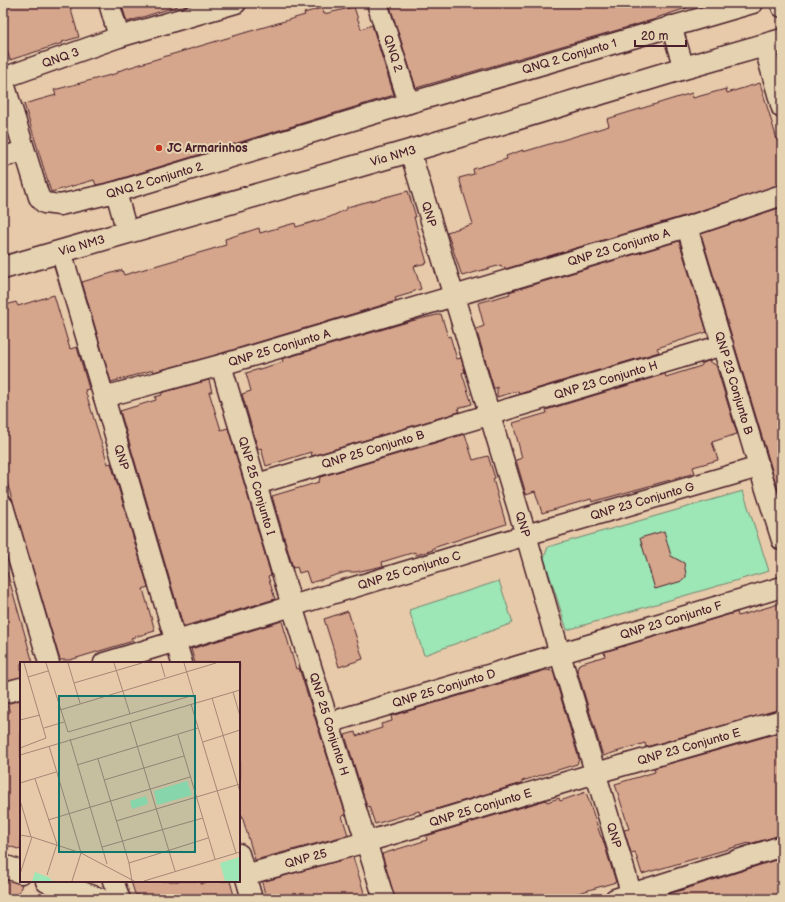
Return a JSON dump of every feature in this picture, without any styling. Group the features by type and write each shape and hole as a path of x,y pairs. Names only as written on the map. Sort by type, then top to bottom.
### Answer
{"main road":[{"name":"Via NM3","path":"3,268 410,151 684,68 773,43"},
{"path":"3,866 20,872"},
{"path":"50,882 99,899"}],"street":[{"path":"109,3 119,37"},
{"name":"QNQ 3","path":"39,197 3,79 119,37 236,3"},
{"name":"QNQ 2","path":"376,3 409,103"},
{"name":"QNQ 2 Conjunto 1","path":"409,103 753,3"},
{"path":"781,3 782,7"},
{"path":"671,26 684,68"},
{"path":"773,43 782,108"},
{"name":"QNQ 2 Conjunto 2","path":"39,197 44,203 60,205 116,192 409,103"},
{"path":"3,157 24,151"},
{"name":"QNP","path":"410,151 596,773 626,897"},
{"path":"116,192 127,232"},
{"name":"QNP 23 Conjunto A","path":"454,295 687,227 782,195"},
{"name":"QNP 23 Conjunto B","path":"687,227 782,540"},
{"name":"QNP","path":"61,251 182,662"},
{"name":"QNP 25 Conjunto A","path":"104,398 221,365 454,295"},
{"name":"QNP 23 Conjunto H","path":"490,416 723,345"},
{"name":"QNP 25 Conjunto I","path":"221,365 292,606"},
{"name":"QNP 25 Conjunto B","path":"257,484 490,416"},
{"name":"QNP 23 Conjunto G","path":"526,535 759,468"},
{"path":"3,506 49,662"},
{"name":"QNP 25 Conjunto C","path":"292,606 526,535"},
{"name":"QNP 23 Conjunto F","path":"560,654 782,587"},
{"path":"107,662 292,606"},
{"name":"QNP 25 Conjunto H","path":"292,606 384,899"},
{"name":"QNP 25 Conjunto D","path":"328,724 560,654"},
{"path":"3,694 20,688"},
{"name":"QNP 23 Conjunto E","path":"596,773 782,720"},
{"name":"QNP 25 Conjunto E","path":"366,842 596,773"},
{"name":"QNP 25","path":"245,875 366,842"},
{"path":"626,897 782,846"},
{"path":"240,858 252,899"},
{"path":"113,882 120,899"}],"green space":[{"path":"743,491 769,571 567,630 544,558 548,547"},
{"path":"499,581 513,623 424,655 409,610"}],"building":[{"path":"3,3 69,3 79,37 10,60 3,38"},
{"path":"121,3 177,3 178,6 127,22"},
{"path":"389,3 693,3 693,6 656,19 416,88"},
{"path":"354,7 361,29 372,25 394,95 110,182 96,185 94,180 51,192 24,104 56,95 54,90 118,73 118,71 163,57 305,15 304,13 322,8 324,14"},
{"path":"760,83 782,156 782,184 684,216 505,269 505,267 502,268 501,265 462,276 447,232 473,224 459,178 474,174 473,169 507,159 506,156 523,150 523,152 609,126 607,119 692,93 693,98 726,89 727,93"},
{"path":"408,191 427,263 414,266 421,289 395,298 396,301 212,356 111,382 82,282 122,270 124,275 226,245 225,239 259,228 260,233 295,223 296,227 330,217 347,209 347,207"},
{"path":"782,207 782,500 781,500 701,234"},
{"path":"679,241 707,332 657,348 659,352 519,394 518,391 497,397 497,387 494,389 476,329 484,326 478,303 510,294 509,292"},
{"path":"54,295 70,349 77,347 89,389 85,390 108,464 111,463 148,587 143,589 155,631 131,638 133,641 70,660 60,660 3,469 3,306 16,302 18,306"},
{"path":"441,314 457,359 461,358 465,372 462,373 472,404 458,408 459,412 312,456 311,452 266,466 261,448 258,449 242,394 251,391 246,373 283,362 282,359 411,321"},
{"path":"708,361 716,365 737,434 712,442 718,460 693,467 695,473 592,502 591,499 542,513 535,491 526,494 516,460 522,458 513,423 547,413 546,410 665,374 666,377 701,366 703,363"},
{"path":"209,380 212,392 209,392 221,430 228,428 271,575 268,576 275,599 185,626 183,625 120,411 156,400 155,397 162,395 161,393"},
{"path":"465,434 473,460 488,456 506,524 433,548 433,550 416,555 415,552 382,562 383,566 356,572 346,572 310,583 306,571 299,573 297,567 293,568 272,496 319,482 320,477"},
{"path":"664,531 671,556 684,563 686,577 682,581 655,589 640,538"},
{"path":"3,572 7,572 33,662 20,662 20,677 3,681"},
{"path":"782,603 782,709 646,747 645,743 603,756 577,670 579,664 605,656 604,652 737,612 738,616"},
{"path":"348,611 363,659 339,667 324,619"},
{"path":"282,621 296,669 299,668 346,815 342,816 348,835 255,860 242,816 240,816 240,662 195,662 191,649"},
{"path":"546,670 553,671 579,759 577,764 522,781 522,783 420,814 419,811 375,824 369,806 367,807 345,735 355,732 356,736 382,728 381,724 392,721 391,716"},
{"path":"20,700 20,850 3,844 3,715 10,712 6,704"},
{"path":"782,732 782,835 642,874 635,852 631,853 624,830 629,829 615,784 655,772 654,768"},
{"path":"586,792 616,882 575,894 576,899 395,899 382,854 427,840 426,836 546,800 547,802 559,798 560,801"},
{"path":"353,857 366,899 266,899 262,882"},
{"path":"782,858 782,899 660,899 660,897"},
{"path":"3,879 22,884 17,899 3,899"},
{"path":"131,882 200,882 201,884 207,882 230,882 235,899 149,899 135,894"}],"place":[{"name":"JC Armarinhos","path":"159,148"}]}
